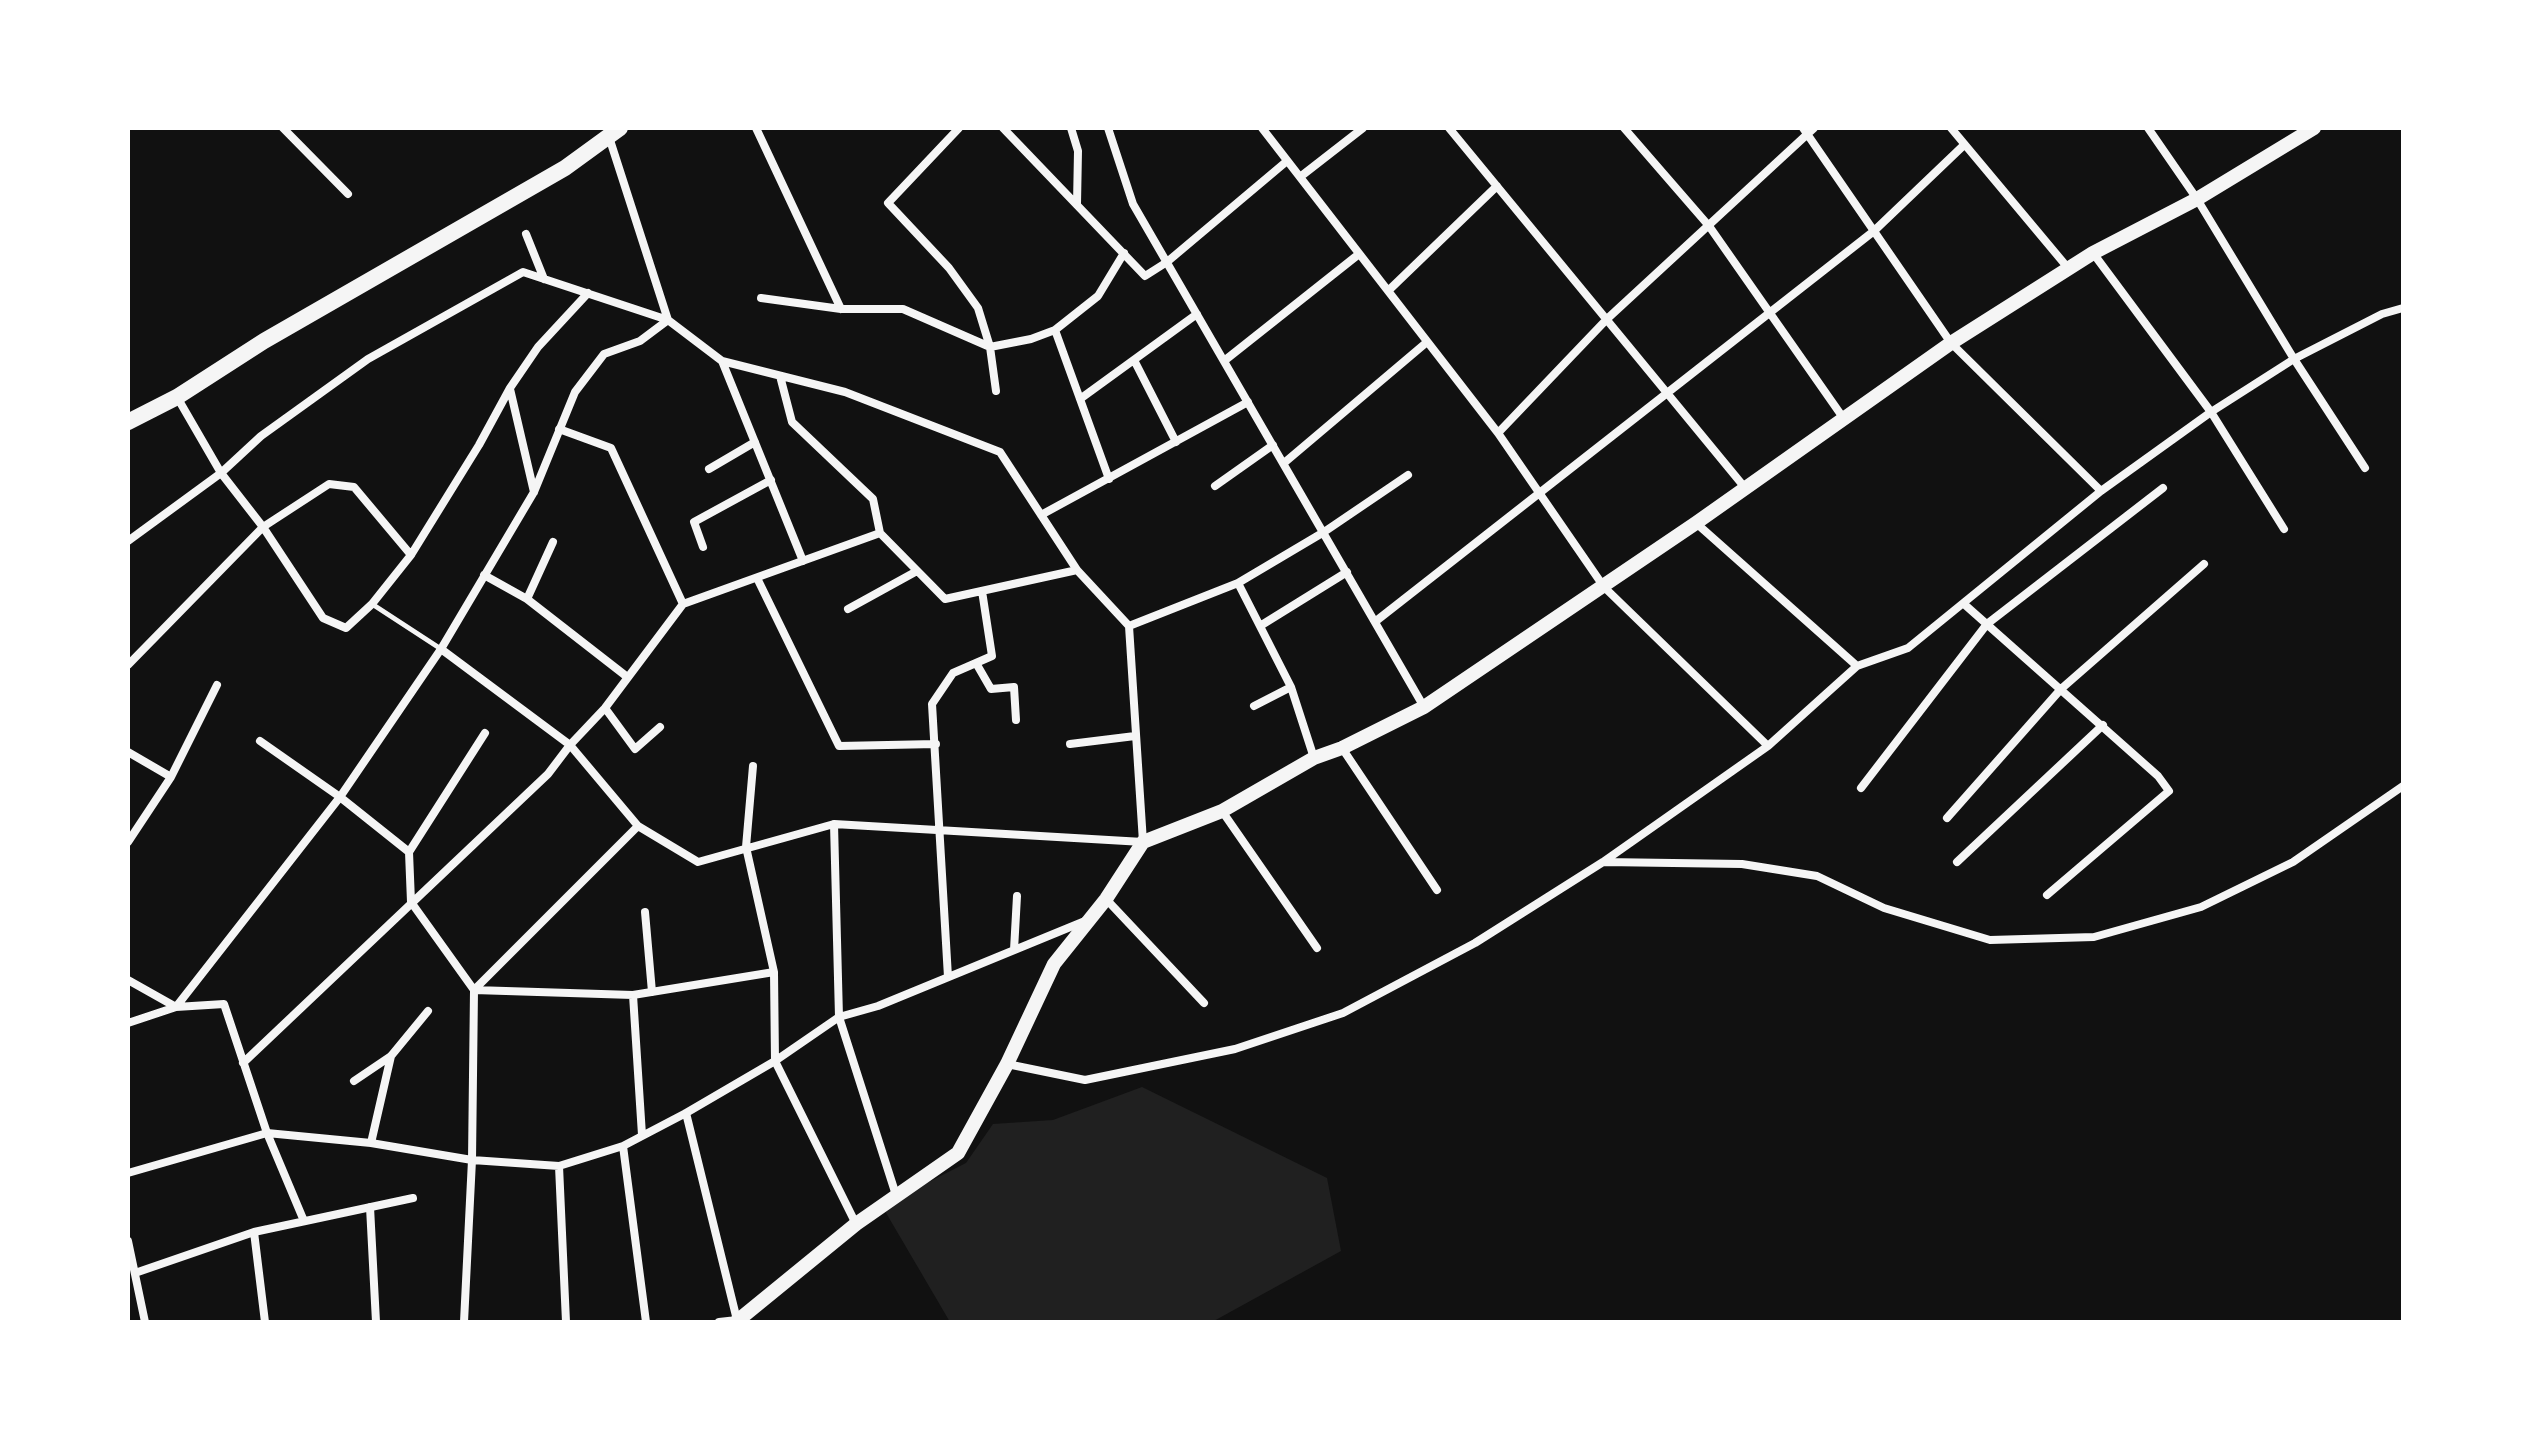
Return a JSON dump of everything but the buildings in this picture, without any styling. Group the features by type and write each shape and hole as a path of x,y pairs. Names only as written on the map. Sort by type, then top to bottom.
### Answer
{"main road":[{"path":"128,422 177,397 264,341 565,168 614,132"}],"street":[{"path":"283,128 348,194"},
{"path":"756,128 841,309"},
{"path":"959,128 888,203 949,268 978,308 990,347 996,391"},
{"path":"1003,128 1145,276 1167,262 1287,161"},
{"path":"1071,128 1078,151 1077,204"},
{"path":"1108,128 1133,204 1424,707"},
{"path":"1262,128 1498,433 1604,587 1768,746"},
{"path":"1300,177 1363,128"},
{"path":"1449,128 1746,489"},
{"path":"1624,128 1709,226 1844,419"},
{"path":"1951,128 2068,268"},
{"path":"2148,128 2197,199 2294,359 2365,468"},
{"path":"441,649 570,745 638,826 698,862 834,824 1143,842 1222,811 1314,758 1342,748 1424,707 1746,489 1951,343 2093,253 2197,199 2314,128"},
{"path":"1498,433 1607,319 1808,130 1951,343 2101,491"},
{"path":"614,132 668,320"},
{"path":"1376,621 1874,231 1964,145"},
{"path":"1388,291 1497,186"},
{"path":"526,234 544,279"},
{"path":"761,298 841,309 903,309 990,347 1031,339 1055,330 1098,296 1124,253"},
{"path":"2093,253 2211,412 2284,529"},
{"path":"1224,361 1359,254"},
{"path":"128,541 221,473 261,436 368,359 523,272 668,320 722,361 845,392 1000,452 1077,570 1129,626 1143,842 1106,899 1054,964 1007,1064 958,1153 856,1224 736,1321 719,1322"},
{"path":"177,397 221,473 263,527 323,618 346,628 372,604 411,555 479,445 510,388 538,347 588,293"},
{"path":"1007,1064 1085,1080 1235,1049 1343,1013 1475,943 1603,862 1768,746 1857,666 1908,648 2101,491 2211,412 2294,359 2382,314 2403,308"},
{"path":"1080,399 1197,314"},
{"path":"176,1007 340,797 441,649 534,492 575,392 604,354 640,341 668,320"},
{"path":"1055,330 1109,479"},
{"path":"1284,463 1427,342"},
{"path":"1134,360 1176,442"},
{"path":"722,361 803,561"},
{"path":"780,376 792,422 873,499 880,533 945,599 1077,570"},
{"path":"510,388 534,492"},
{"path":"1041,515 1248,402"},
{"path":"559,429 611,448 683,604"},
{"path":"709,469 755,442"},
{"path":"1215,486 1273,445"},
{"path":"1129,626 1238,583 1324,532 1408,475"},
{"path":"703,547 694,522 771,480"},
{"path":"128,665 263,527 329,484 354,487 411,555"},
{"path":"1861,788 1987,624 2163,488"},
{"path":"1696,523 1857,666"},
{"path":"243,1063 548,774 605,708 626,676 683,604 880,533"},
{"path":"527,599 553,542"},
{"path":"1947,818 2061,689 2204,564"},
{"path":"848,609 917,571"},
{"path":"1260,626 1347,572"},
{"path":"484,575 527,599 626,676"},
{"path":"757,578 839,746 936,744"},
{"path":"1238,583 1291,687 1314,758"},
{"path":"948,977 932,704 953,673 992,656 982,591"},
{"path":"1964,604 2103,725 2158,776 2169,791 2047,895"},
{"path":"976,663 991,689 1014,687 1016,720"},
{"path":"128,842 171,777 217,685"},
{"path":"1254,706 1291,687"},
{"path":"605,708 635,749 660,727"},
{"path":"1957,862 2103,725"},
{"path":"464,1322 472,1160 474,990 411,902 409,852 485,733"},
{"path":"1070,744 1135,736"},
{"path":"260,741 340,797 409,852"},
{"path":"1342,748 1437,890"},
{"path":"128,752 171,777"},
{"path":"753,766 746,847 774,972 775,1061 856,1224"},
{"path":"1603,862 1742,864 1817,876 1884,908 1990,940 2094,937 2201,907 2293,862 2403,786"},
{"path":"1222,811 1317,948"},
{"path":"834,824 839,1017 896,1195"},
{"path":"474,990 638,826"},
{"path":"1014,950 1017,896"},
{"path":"1106,899 1204,1003"},
{"path":"645,912 652,992"},
{"path":"128,1173 267,1133 371,1143 472,1160 559,1166 623,1146 686,1113 775,1061 839,1017 878,1006 1090,919"},
{"path":"474,990 633,995 774,972"},
{"path":"128,980 176,1007"},
{"path":"633,995 642,1135"},
{"path":"128,1023 176,1007 224,1004 267,1133 304,1221"},
{"path":"354,1081 391,1056 428,1011"},
{"path":"371,1143 391,1056"},
{"path":"686,1113 736,1321"},
{"path":"623,1146 646,1322"},
{"path":"559,1166 566,1322"},
{"path":"135,1273 254,1232 413,1198"},
{"path":"370,1207 376,1322"},
{"path":"254,1232 265,1322"},
{"path":"128,1241 135,1273 133,1294 145,1322"}],"lane":[{"path":"372,604 441,649"}],"shaded area":[{"path":"1142,1087 1327,1178 1341,1251 1212,1322 950,1322 882,1206 966,1163 993,1124 1053,1120"}]}
